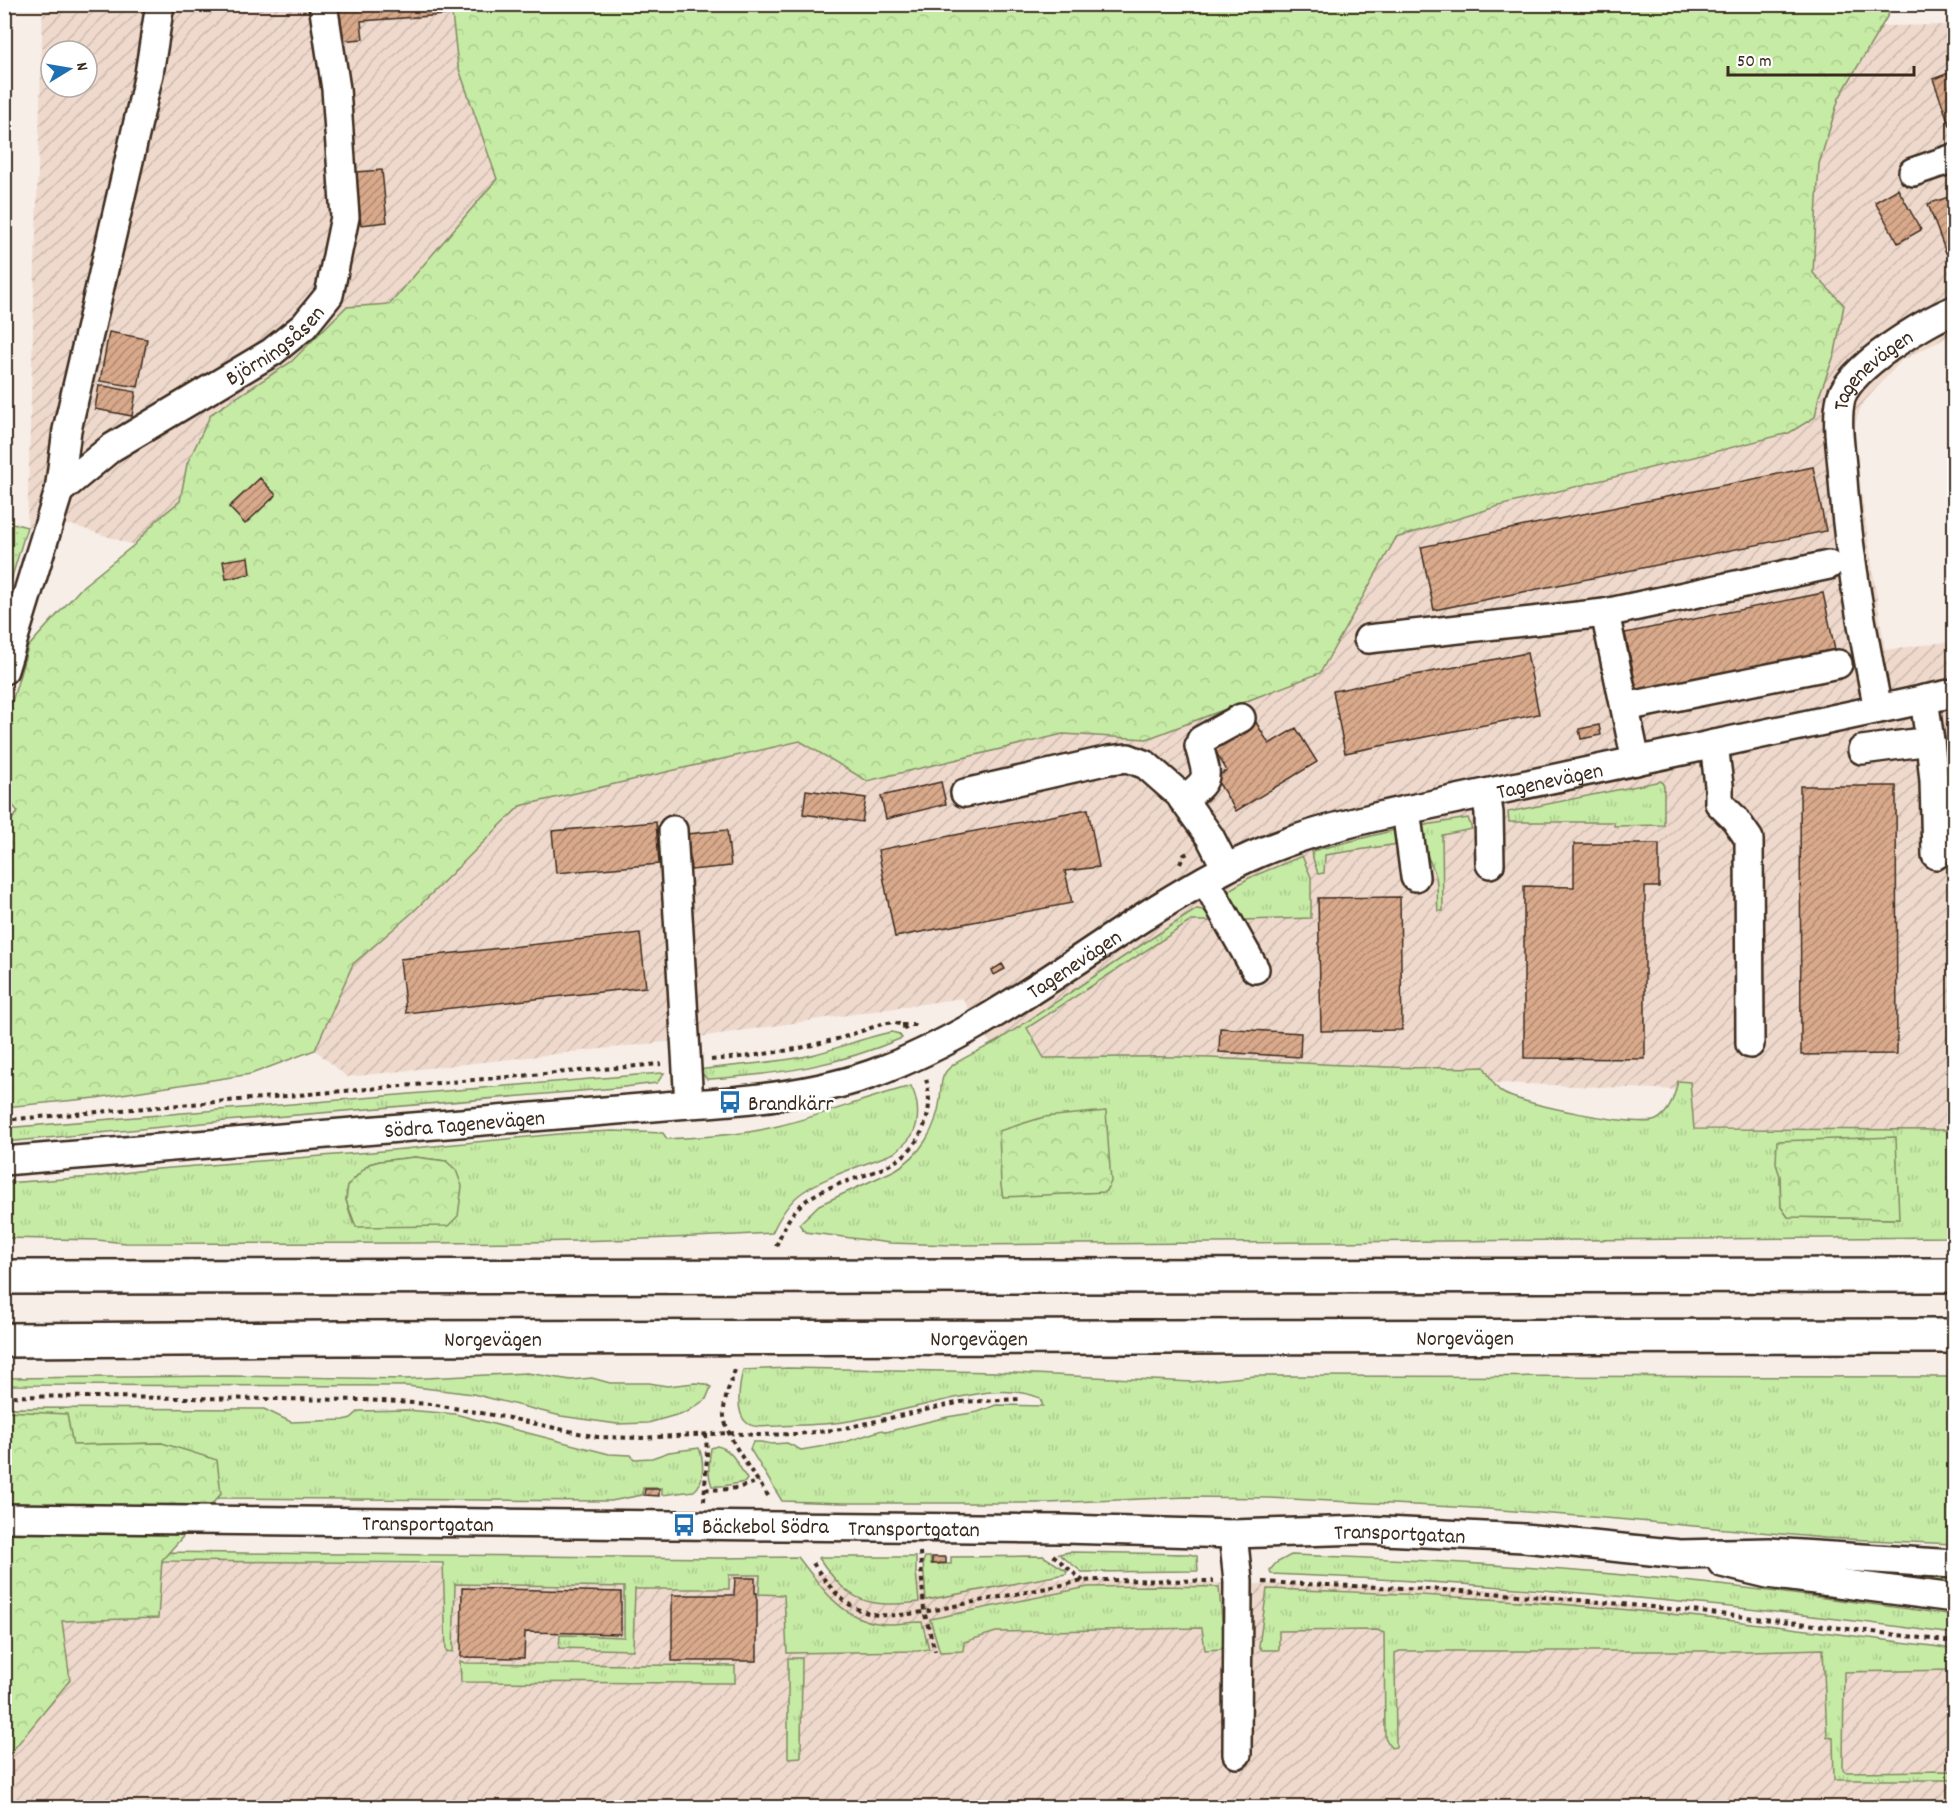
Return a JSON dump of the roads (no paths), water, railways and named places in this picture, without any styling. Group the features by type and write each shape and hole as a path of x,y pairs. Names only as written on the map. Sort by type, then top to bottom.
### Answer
{"highway":[{"path":"4,1277 1954,1275"},
{"name":"Norgevägen","path":"4,1340 1954,1336"}],"street":[{"path":"4,670 59,491 67,430 150,74 160,4"},
{"name":"Björningsåsen","path":"59,491 111,448 272,352 304,326 329,294 345,217 336,89 323,4"},
{"path":"1913,172 1954,158"},
{"name":"Tagenevägen","path":"1878,709 1845,519 1839,420 1842,396 1855,377 1877,355 1954,310"},
{"path":"1368,639 1605,613 1829,565"},
{"path":"1605,613 1636,761"},
{"path":"1625,707 1838,664"},
{"name":"Tagenevägen","path":"918,1055 1013,1003 1173,899 1216,874 1293,839 1359,820 1954,693"},
{"path":"1924,699 1934,781 1936,855"},
{"path":"1183,800 1205,780 1206,774 1198,746 1201,741 1241,718"},
{"path":"1862,750 1930,741"},
{"path":"1714,744 1719,803 1735,819 1749,839 1750,1044"},
{"path":"964,793 1110,760 1128,758 1146,765 1179,794 1210,837 1216,874 1255,969"},
{"path":"1486,793 1489,813 1490,864"},
{"path":"1406,810 1415,877"},
{"path":"673,831 689,1104"},
{"name":"Södra Tagenevägen","path":"4,1161 730,1102 844,1083 873,1074 918,1055"},
{"name":"Transportgatan","path":"4,1518 1064,1529 1233,1534 1365,1530 1524,1538 1680,1554 1768,1574 1954,1598"},
{"path":"1233,1534 1238,1581 1237,1754"},
{"name":"Transportgatan","path":"1680,1554 1769,1552 1954,1564"}],"place":[{"name":"Brandkärr","path":"730,1102"},
{"name":"Bäckebol Södra","path":"684,1525"}]}
